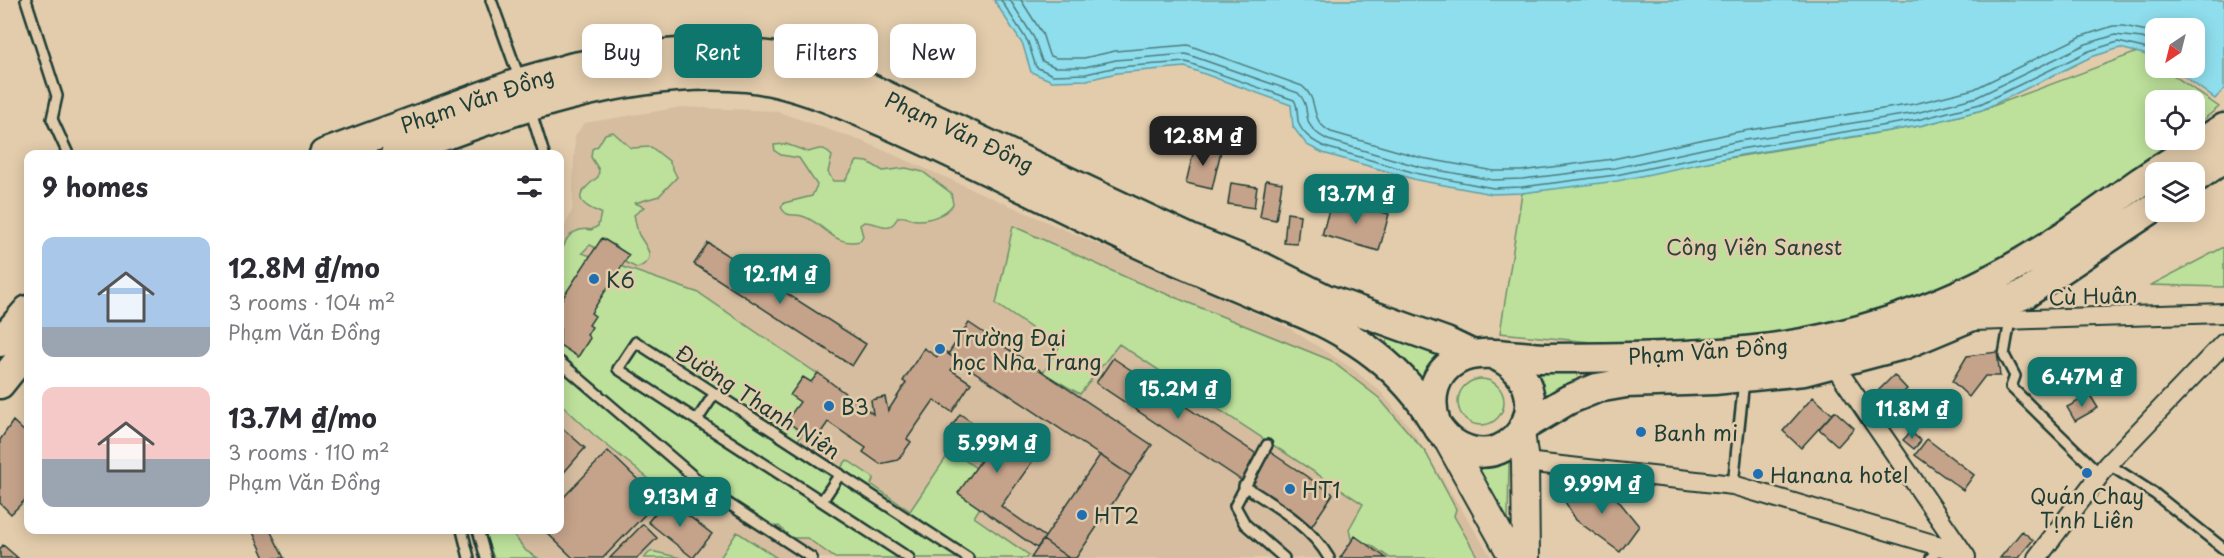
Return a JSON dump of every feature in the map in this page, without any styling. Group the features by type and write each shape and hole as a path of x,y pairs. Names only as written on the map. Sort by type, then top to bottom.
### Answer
{"main road":[{"name":"Phạm Văn Đồng","path":"408,150 525,94 574,67 630,57 737,52 783,58 856,82 1158,225 1264,268 1326,298 1484,355 1520,372 1527,384 1530,404 1524,428"},
{"name":"Phạm Văn Đồng","path":"337,150 525,94 710,77 748,77 768,81 846,105 925,140 1170,259 1341,331 1369,349 1398,374 1442,432 1460,448 1477,452 1494,451 1509,444 1524,428 1568,400 1597,388 1626,383 1744,377 1804,371 1834,365 1903,345 1963,322 2039,285 2145,213"},
{"name":"Phạm Văn Đồng","path":"1484,355 1545,358 1701,355 1796,345 1893,319 1958,294 2023,262 2224,128"},
{"path":"2205,171 2224,158"},
{"path":"1264,268 1371,308 1489,341 1558,350 1640,355"},
{"path":"0,342 24,315"},
{"path":"0,384 24,354"},
{"path":"1484,355 1457,360 1445,369 1436,381 1432,396 1432,411 1513,558"},
{"path":"1524,428 1526,558"}],"street":[{"path":"2039,285 2035,308 2042,314 2058,319"},
{"name":"Cù Huân","path":"1963,322 2224,314"},
{"path":"2037,558 2104,469 2224,343"},
{"path":"1834,365 1965,556"},
{"path":"1525,462 1733,485 1936,552 1965,556"}],"lane":[{"path":"26,0 57,96 52,119 66,150"},
{"path":"492,0 543,150"},
{"path":"2010,320 2004,355 2015,376 2011,387 2104,469 2155,494 2224,549"},
{"name":"Đường Thanh Niên","path":"697,420 618,369 636,342 968,558"},
{"path":"564,365 715,495 812,558"},
{"path":"1733,485 1744,377"},
{"path":"715,393 697,420 909,558"},
{"path":"1267,444 1235,506 1245,524 1284,558"},
{"path":"822,501 840,474"},
{"path":"1244,486 1288,514 1329,558"},
{"path":"463,534 470,558 486,555 479,534"}],"shaded area":[{"name":"Trường Đại học Nha Trang","path":"682,107 776,111 867,143 1289,328 1353,369 1382,393 1412,430 1492,558 494,558 485,534 564,534 564,228 572,210 575,136 584,123"}],"green space":[{"name":"Công Viên Sanest","path":"2140,51 2145,55 2145,78 2177,78 2195,90 2145,90 2145,150 2163,150 2024,249 1955,283 1834,327 1703,343 1591,342 1500,333 1522,193 1919,126 1982,110"},
{"name":"Công Viên Sanest","path":"2205,97 2219,107 2205,118"},
{"path":"613,132 631,148 651,147 669,161 677,177 659,196 635,203 644,207 634,215 638,233 649,253 648,261 637,268 590,245 582,253 699,293 828,381 807,427 798,440 840,469 847,460 874,478 871,484 910,511 954,446 962,451 959,456 996,482 974,517 1029,555 1027,558 835,558 807,538 791,538 779,526 765,528 734,511 719,507 709,515 704,514 695,502 688,510 594,435 564,407 564,246 574,232 591,230 598,226 601,213 586,205 581,197 585,188 598,177 599,170 591,157 592,149 598,146 605,134"},
{"path":"786,144 808,152 824,149 832,156 828,172 833,181 845,181 857,161 868,162 883,171 906,168 923,172 951,193 953,204 942,214 928,219 898,217 888,226 864,222 860,225 863,236 860,241 843,241 805,217 789,215 781,207 784,203 812,196 817,185 799,158 781,155 775,151 774,145"},
{"path":"1013,226 1132,280 1330,360 1379,398 1426,453 1456,509 1454,516 1478,558 1390,558 1371,545 1352,544 1349,529 1363,504 1119,344 1080,394 1043,373 1059,347 996,304"},
{"path":"2224,247 2224,287 2151,285"},
{"path":"1388,338 1439,353 1442,359 1427,379 1420,379 1386,344"},
{"path":"1537,371 1577,373 1578,381 1547,402 1542,399 1534,377"},
{"path":"1481,379 1490,380 1498,385 1503,393 1503,411 1498,419 1490,424 1481,425 1472,424 1464,419 1459,411 1458,402 1459,393 1464,385 1472,380"},
{"path":"1503,459 1509,463 1508,519 1502,520 1480,471 1483,465"},
{"path":"737,532 777,558 720,558"},
{"path":"485,534 513,534 526,551 538,558 494,558"},
{"path":"651,551 681,558 644,558"}],"water":[{"path":"994,0 2224,0 2224,89 2215,99 2187,78 2205,78 2205,18 2145,18 2145,54 2120,48 2091,57 1982,110 1919,126 1741,155 1617,181 1522,193 1492,194 1417,180 1323,153 1307,145 1293,127 1291,105 1185,67 1117,73 1087,80 1052,81 1031,72 1023,45"}],"building":[{"path":"1195,145 1221,151 1212,189 1186,183"},
{"path":"1266,180 1282,183 1276,220 1260,217"},
{"path":"1231,183 1257,187 1254,208 1228,204"},
{"path":"1332,199 1389,214 1379,251 1322,235"},
{"path":"1287,213 1300,215 1297,244 1284,243"},
{"name":"K6","path":"602,238 629,255 591,313 595,316 589,325 592,327 587,335 590,338 578,357 564,348 564,296"},
{"path":"708,243 866,344 852,366 694,264"},
{"path":"969,323 1152,445 1131,476 948,354"},
{"name":"B3","path":"924,348 937,357 942,349 958,361 951,370 971,383 952,412 934,400 907,439 911,442 898,460 880,464 863,452 866,448 828,422 815,441 786,421 800,402 790,395 803,377 811,382 818,373 873,414 871,400 885,397 888,411 906,383 903,381"},
{"path":"1997,352 2000,376 1985,376 1969,397 1952,381 1967,356"},
{"path":"1113,358 1261,457 1244,482 1096,383"},
{"path":"1894,375 1907,389 1888,407 1875,394"},
{"path":"2090,395 2098,408 2075,421 2067,407"},
{"path":"1813,397 1832,414 1801,448 1783,431"},
{"path":"1835,411 1854,428 1838,446 1819,429"},
{"path":"960,414 997,439 1013,432 1031,443 1035,449 1032,462 1001,506 1045,537 1037,548 958,493 984,456 948,432"},
{"path":"13,421 24,431 24,501 11,514 0,503 0,440"},
{"path":"564,430 585,448 564,472"},
{"path":"1911,432 1921,441 1914,449 1903,440"},
{"path":"1927,439 1974,475 1963,490 1915,455"},
{"path":"608,451 659,500 603,558 573,558 548,534 564,534 564,497"},
{"name":"HT1","path":"1270,452 1333,494 1311,527 1248,485"},
{"name":"HT2","path":"1100,455 1131,476 1076,558 1069,558 1043,540"},
{"path":"1571,485 1613,494 1639,526 1620,552 1576,520 1564,500"},
{"path":"667,499 712,534 693,558 648,522"},
{"path":"643,524 657,538 637,558 610,558"},
{"path":"2022,531 2033,540 2018,558 2000,558"},
{"path":"254,534 272,534 284,558 265,558"},
{"path":"1355,536 1386,558 1340,558"},
{"path":"1043,540 1069,558 1031,558"},
{"path":"3,545 18,558 0,558 0,549"}],"place":[{"name":"K6","path":"594,279"},
{"name":"Trường Đại học Nha Trang","path":"940,349"},
{"name":"B3","path":"829,406"},
{"name":"Banh mi","path":"1641,432"},
{"name":"Quán Chay Tịnh Liên","path":"2087,473"},
{"name":"Hanana hotel","path":"1758,474"},
{"name":"HT1","path":"1290,489"},
{"name":"HT2","path":"1082,515"}]}
